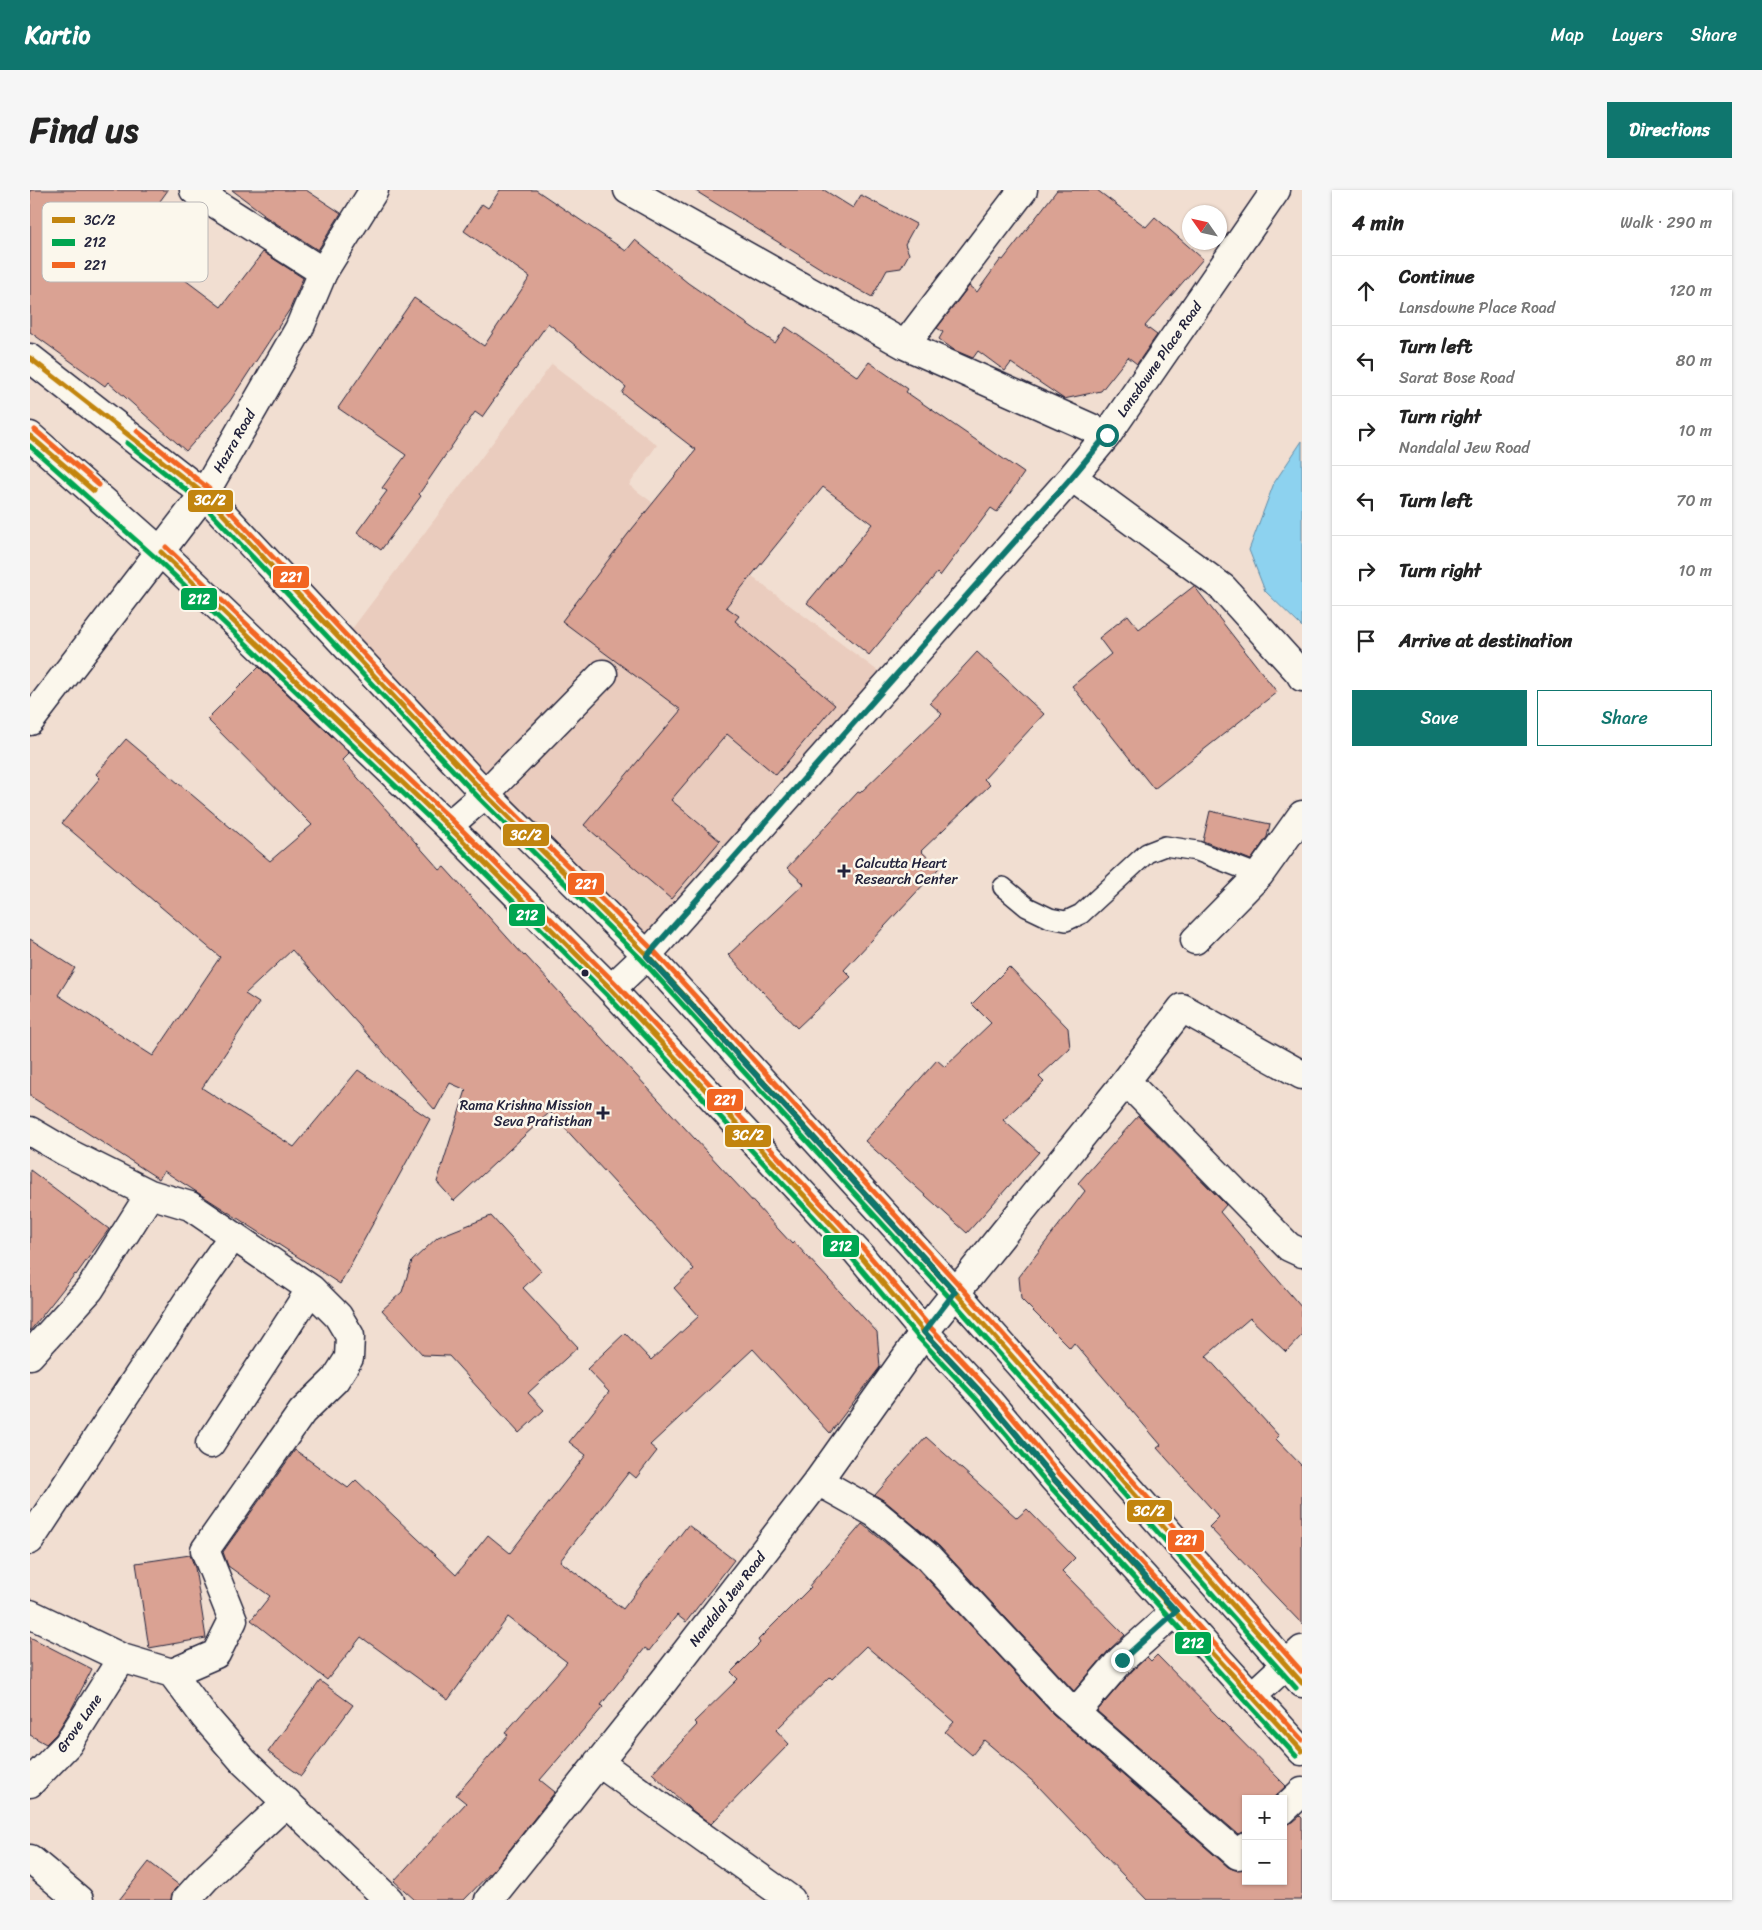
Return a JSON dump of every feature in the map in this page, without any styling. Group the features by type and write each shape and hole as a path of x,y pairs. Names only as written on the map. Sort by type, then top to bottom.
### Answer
{"street":[{"path":"194,190 323,272"},
{"name":"Hazra Road","path":"30,721 204,494 299,328 323,272 374,190"},
{"path":"628,190 905,345 1107,435"},
{"path":"905,345 1023,190"},
{"name":"Lansdowne Place Road","path":"611,988 647,956 1072,477 1107,435 1276,190"},
{"path":"30,358 204,494 486,794 647,956 1296,1666 1252,1696"},
{"path":"30,436 161,552 448,826 611,988 857,1252 924,1332 985,1397 1053,1478 1302,1751"},
{"path":"1072,477 1223,588 1302,677"},
{"path":"448,826 486,794 603,674"},
{"path":"1195,940 1259,875 1302,815"},
{"name":"Nandalal Jew Road","path":"489,1900 663,1682 818,1481 924,1332 955,1292 1126,1081 1182,1008 1302,1075"},
{"path":"1126,1081 1289,1247 1302,1253"},
{"path":"30,1131 64,1151 150,1194 190,1206 311,1290 338,1316 350,1336 349,1358 335,1380 302,1412 205,1550 233,1620 216,1654 172,1673"},
{"path":"30,1355 90,1289 150,1194"},
{"path":"30,1540 233,1236"},
{"path":"210,1444 311,1290"},
{"path":"818,1481 875,1513 928,1557 1063,1702 1238,1854 1242,1850"},
{"path":"1076,1712 1122,1660 1176,1611"},
{"path":"30,1614 122,1658 172,1673 205,1717 244,1762 389,1900"},
{"name":"Grove Lane","path":"30,1783 68,1744 122,1658"},
{"path":"598,1762 791,1900"},
{"path":"1287,1806 1302,1792"},
{"path":"186,1900 205,1879 287,1802"},
{"path":"30,1859 79,1900"}],"lane":[{"path":"1003,887 1027,907 1050,918 1066,921 1081,914 1147,853 1165,846 1197,851 1259,875"}],"shaded area":[{"path":"552,364 657,445 629,485 894,683 638,965 336,650"}],"water":[{"path":"1302,441 1302,627 1265,591 1249,550 1274,483"}],"building":[{"path":"30,190 168,190 159,202 42,202 42,282 188,282 221,307 263,252 303,278 290,309 230,401 186,451 108,382 105,386 30,332"},
{"path":"232,190 306,190 341,213 318,250 263,215"},
{"path":"500,190 536,190 626,251 635,240 688,283 775,343 786,327 858,377 869,362 908,389 906,392 1024,473 997,512 991,508 940,576 937,573 869,655 807,603 872,524 823,487 726,607 739,616 735,621 835,705 776,775 727,734 671,800 720,841 671,899 584,825 681,710 562,621 628,534 696,450 622,393 626,387 548,323 482,417 475,412 419,494 421,496 381,550 357,532 387,491 382,488 406,455 338,408 414,298 484,346 530,277 464,231 482,204 488,208"},
{"path":"694,190 824,190 853,208 861,195 916,224 905,244 909,254 901,268 887,270 872,297 820,268"},
{"path":"1057,190 1097,190 1146,227 1155,217 1182,241 1182,250 1193,250 1203,259 1145,326 1157,335 1137,364 1128,357 1101,391 1064,399 1011,363 1005,371 978,351 973,358 954,350 939,339 943,332 937,328 969,286 977,292 1001,259 1003,260"},
{"path":"1194,586 1277,692 1154,789 1072,686 1111,654 1099,638 1128,615 1139,629"},
{"path":"977,652 1044,714 984,779 990,785 921,851 939,868 844,970 851,977 797,1028 728,955 804,884 787,868 858,792 860,793 942,714 930,703"},
{"path":"259,667 349,753 342,760 440,870 444,867 524,956 792,1244 794,1242 877,1332 880,1367 830,1433 753,1349 650,1445 657,1451 636,1478 629,1472 560,1561 623,1609 688,1525 734,1560 686,1622 677,1615 649,1651 645,1648 601,1705 603,1707 540,1780 555,1792 497,1866 464,1900 415,1900 394,1881 466,1803 456,1795 508,1735 505,1733 567,1662 508,1617 448,1700 361,1637 327,1680 251,1620 270,1596 228,1566 223,1552 295,1450 348,1488 356,1480 456,1575 488,1535 510,1553 586,1455 569,1442 609,1392 587,1369 625,1333 651,1360 699,1316 674,1288 694,1269 550,1112 454,1201 437,1182 466,1090 450,1083 435,1110 292,950 245,994 259,1003 202,1088 294,1147 358,1070 430,1119 340,1284 164,1171 159,1179 30,1096 30,939 75,968 58,995 153,1056 220,957 62,823 100,778 96,774 126,739 270,861 312,825 207,719"},
{"path":"1210,811 1270,824 1267,837 1251,860 1203,841"},
{"path":"1009,967 1068,1028 1070,1048 1039,1077 1044,1082 1003,1120 1039,1152 967,1233 865,1141 937,1060 945,1067 991,1023 972,1004"},
{"path":"1138,1116 1226,1205 1220,1212 1302,1308 1302,1335 1286,1352 1250,1318 1206,1356 1279,1436 1276,1439 1302,1466 1302,1624 1209,1527 1219,1517 1157,1448 1161,1445 1074,1343 1070,1348 1021,1299 1019,1277 1085,1191 1078,1183"},
{"path":"30,1170 109,1229 76,1275 30,1331"},
{"path":"491,1216 541,1271 523,1288 578,1347 528,1393 544,1410 519,1433 449,1356 423,1355 382,1310 402,1292 412,1261 438,1237"},
{"path":"926,1437 1017,1518 1027,1509 1075,1558 1062,1571 1125,1635 1109,1650 1074,1691 939,1546 885,1501 875,1495"},
{"path":"862,1524 917,1568 1053,1714 1228,1867 1235,1870 1242,1869 1242,1885 1287,1885 1287,1824 1293,1822 1300,1816 1302,1818 1302,1900 1147,1900 1037,1785 984,1740 972,1755 945,1732 954,1722 866,1646 832,1679 830,1677 776,1730 789,1744 711,1824 689,1808 652,1773 697,1725 694,1722 738,1679 731,1672 760,1643 758,1640 811,1587 809,1586"},
{"path":"190,1555 195,1568 206,1638 149,1648 136,1563"},
{"path":"30,1637 92,1669 72,1708 56,1734 46,1744 30,1735"},
{"path":"1157,1655 1286,1786 1276,1795 1242,1795 1242,1833 1238,1834 1097,1711 1147,1657 1151,1661"},
{"path":"320,1681 353,1705 301,1776 268,1752"},
{"path":"149,1862 179,1885 174,1890 171,1900 119,1900"}],"transit line":[{"name":"3C/2","path":"30,358 204,494 485,794 647,955 955,1292 1302,1683"},
{"name":"221","path":"35,430 99,485"},
{"name":"221","path":"137,431 209,489 490,789 653,950 961,1287 1302,1672"},
{"name":"3C/2","path":"30,436 94,491"},
{"name":"212","path":"127,443 199,500 480,799 642,960 949,1297 1296,1688"},
{"name":"212","path":"30,446 156,558 443,831 606,994 851,1257 918,1337 979,1402 1047,1483 1296,1756"},
{"name":"221","path":"166,547 453,821 616,984 862,1247 930,1327 991,1392 1059,1473 1302,1740"},
{"name":"3C/2","path":"161,552 448,826 611,989 857,1252 924,1332 985,1397 1053,1478 1302,1751"}],"place":[{"name":"Calcutta Heart Research Center","path":"844,871"},
{"name":"Rama Krishna Mission Seva Pratisthan","path":"603,1113"}],"route":[{"path":"1107,435 1072,477 647,956 955,1292 924,1332 985,1397 1053,1478 1176,1611 1122,1660"}]}
